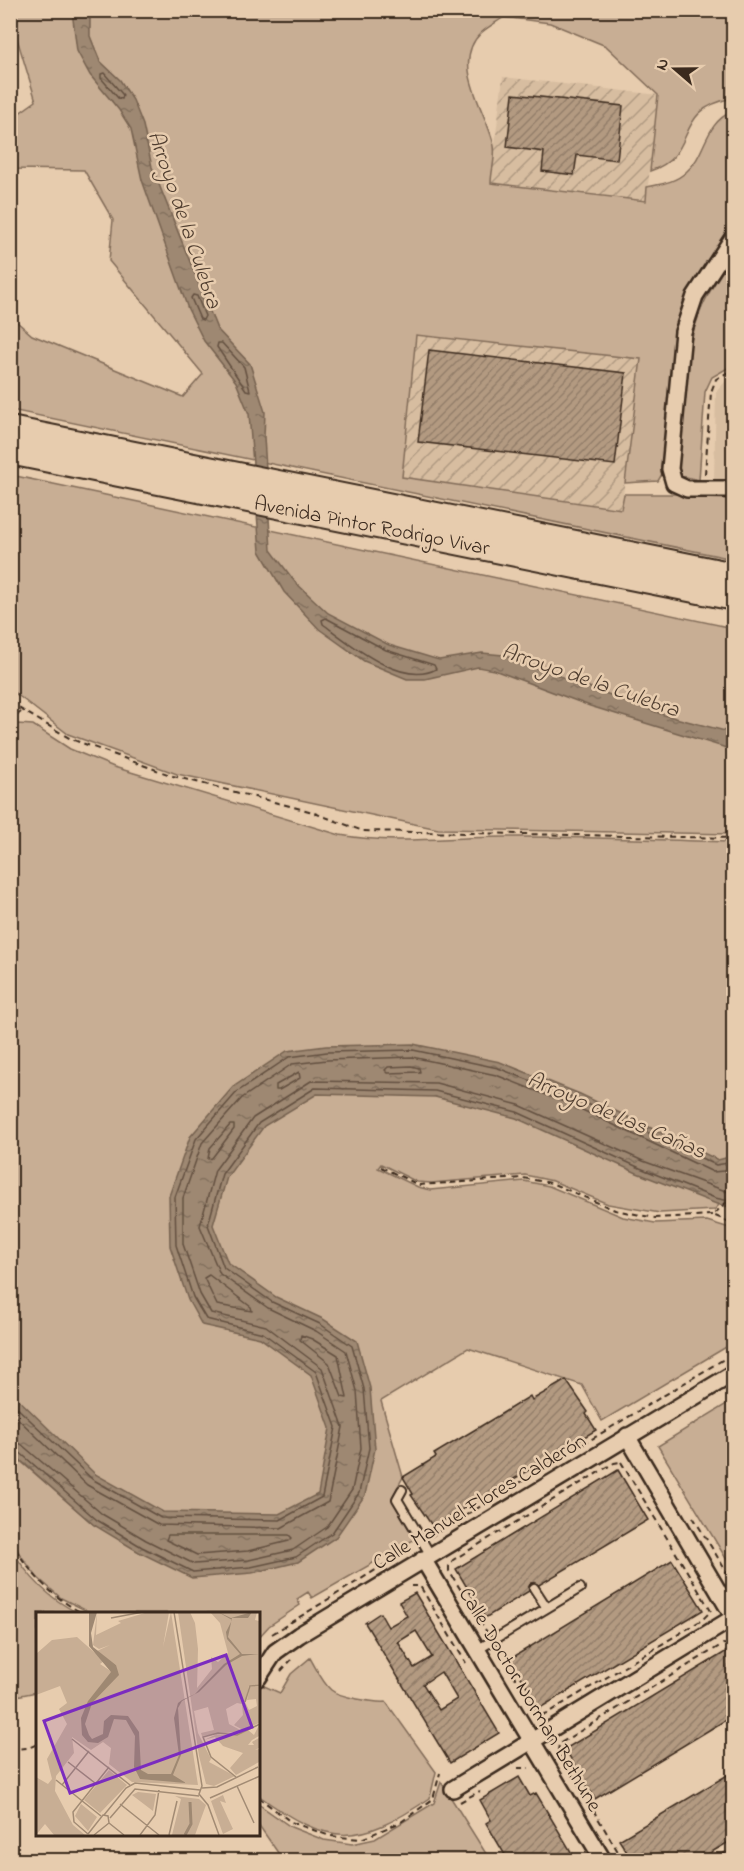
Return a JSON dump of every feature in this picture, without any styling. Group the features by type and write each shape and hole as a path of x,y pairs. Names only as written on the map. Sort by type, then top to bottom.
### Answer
{"main road":[{"name":"Avenida Pintor Rodrigo Vivar","path":"10,429 734,575"},
{"name":"Avenida Pintor Rodrigo Vivar","path":"10,452 734,598"}],"street":[{"path":"734,236 695,296 683,332 670,468 674,483 687,489 734,489"},
{"name":"Calle Manuel Flores Calderón","path":"260,1675 275,1652 425,1551 734,1373"},
{"path":"453,1789 734,1618 627,1436"},
{"name":"Calle Doctor Norman Bethune","path":"425,1551 477,1650 603,1860"}],"lane":[{"path":"402,1490 397,1499 425,1551"},
{"path":"534,1588 547,1608"},
{"path":"477,1650 580,1588"}],"path":[{"path":"704,489 711,392 716,379 734,369"},
{"path":"10,703 21,712 71,739 173,776 309,811 363,831 734,838"},
{"path":"10,721 21,712"},
{"path":"381,1167 419,1185 523,1178 550,1183 615,1210 655,1218 713,1215 734,1224"},
{"path":"713,1215 734,1195"},
{"path":"270,1636 284,1625 425,1551 734,1353"},
{"path":"692,1515 734,1584"},
{"path":"10,1540 36,1579 60,1601 80,1612"},
{"path":"406,1589 414,1585 420,1586 467,1664"},
{"path":"623,1860 558,1751 559,1744 723,1644 734,1646"},
{"path":"281,1672 295,1657"},
{"path":"10,1749 28,1749 36,1745"},
{"path":"515,1770 526,1766 531,1768"},
{"path":"260,1799 291,1822 330,1836 361,1839 401,1822 433,1799 440,1773"},
{"path":"453,1789 461,1803 488,1787"},
{"path":"712,1860 734,1848"}],"shaded area":[{"path":"11,11 733,11 733,98 713,104 701,112 692,122 676,154 666,163 650,171 658,95 606,46 550,23 504,17 481,33 472,45 469,59 469,74 473,89 494,146 491,183 646,201 647,187 663,184 686,172 698,157 716,123 733,111 733,224 686,298 678,322 665,469 658,481 625,483 641,359 416,335 402,477 621,509 624,494 692,494 704,498 733,499 733,559 11,410 10,316 32,335 183,397 203,374 109,261 113,220 84,170 11,169 11,119 36,101 11,19"},
{"path":"503,77 659,95 646,201 490,183"},
{"path":"733,256 733,365 712,377 705,392 699,480 682,476 678,466 686,370 693,333 702,307"},
{"path":"415,335 642,359 621,509 402,477"},
{"path":"733,373 733,479 714,479 716,392"},
{"path":"11,475 733,628 733,834 438,829 177,774 68,734 11,690"},
{"path":"17,724 33,725 70,749 114,767 340,835 381,840 534,837 733,842 733,1191 714,1210 660,1213 608,1204 553,1181 525,1175 431,1183 417,1182 381,1164 378,1168 418,1187 430,1190 524,1181 549,1186 623,1217 655,1223 707,1221 733,1229 733,1343 602,1421 582,1385 468,1348 381,1401 403,1477 392,1498 415,1539 312,1598 308,1592 297,1599 300,1605 269,1626 260,1636 260,1612 89,1612 61,1598 37,1577 19,1553 11,1535 10,1452 94,1525 11,1431 11,728"},
{"path":"733,1400 733,1570 658,1446"},
{"path":"11,1548 40,1586 76,1612 36,1612 36,1692 11,1697"},
{"path":"310,1658 325,1683 335,1693 374,1702 386,1702 436,1772 430,1798 383,1826 363,1832 344,1834 325,1832 305,1824 260,1796 260,1686 280,1693 291,1674"},
{"path":"441,1782 490,1860 283,1860 260,1827 260,1805 291,1827 324,1840 352,1844 375,1839 434,1803"}],"water":[{"path":"72,11 90,11 90,36 100,61 120,80 133,100 143,125 152,167 217,329 250,364 265,412 264,437 271,550 295,582 328,613 389,645 439,660 482,653 503,655 664,715 733,733 733,750 590,706 494,670 478,667 425,679 407,679 364,661 319,629 284,592 260,551 249,414 236,382 204,341 188,309 142,180 131,129 119,110 90,75 77,51"},
{"name":"Arroyo de Las Cañas","path":"413,1044 500,1062 580,1094 718,1160 733,1156 733,1208 714,1203 637,1173 516,1118 435,1097 317,1094 264,1126 227,1177 213,1225 228,1263 276,1297 323,1319 357,1341 370,1388 375,1449 365,1495 336,1537 298,1562 252,1573 192,1578 139,1552 94,1525 11,1452 11,1392 95,1474 163,1512 279,1514 318,1494 330,1428 311,1375 260,1338 202,1325 188,1300 170,1246 169,1196 190,1137 233,1087 287,1051 326,1046"}],"building":[{"path":"513,94 623,106 617,160 577,155 574,175 542,171 544,152 507,147"},
{"path":"429,350 626,373 615,465 418,442"},
{"path":"566,1380 588,1412 586,1414 596,1430 433,1527 411,1495 413,1494 403,1477 436,1457 434,1454 530,1396 532,1400"},
{"path":"618,1470 648,1520 539,1585 531,1583 529,1591 485,1618 456,1569"},
{"path":"672,1560 703,1610 540,1708 510,1659"},
{"path":"415,1593 499,1733 450,1763 365,1623 380,1613 388,1627 407,1616 399,1602","holes":["416,1631 432,1657 414,1668 398,1642","441,1672 457,1699 439,1710 423,1684"]},
{"path":"727,1651 734,1661 734,1715 595,1799 565,1749"},
{"path":"734,1771 734,1839 698,1860 632,1860 619,1840"},
{"path":"519,1777 530,1796 536,1793 576,1860 554,1860 550,1855 541,1860 508,1860 486,1823 491,1820 480,1800"}],"water label":[{"name":"Arroyo de la Culebra","path":"186,219"},
{"name":"Arroyo de la Culebra","path":"591,679"}]}
